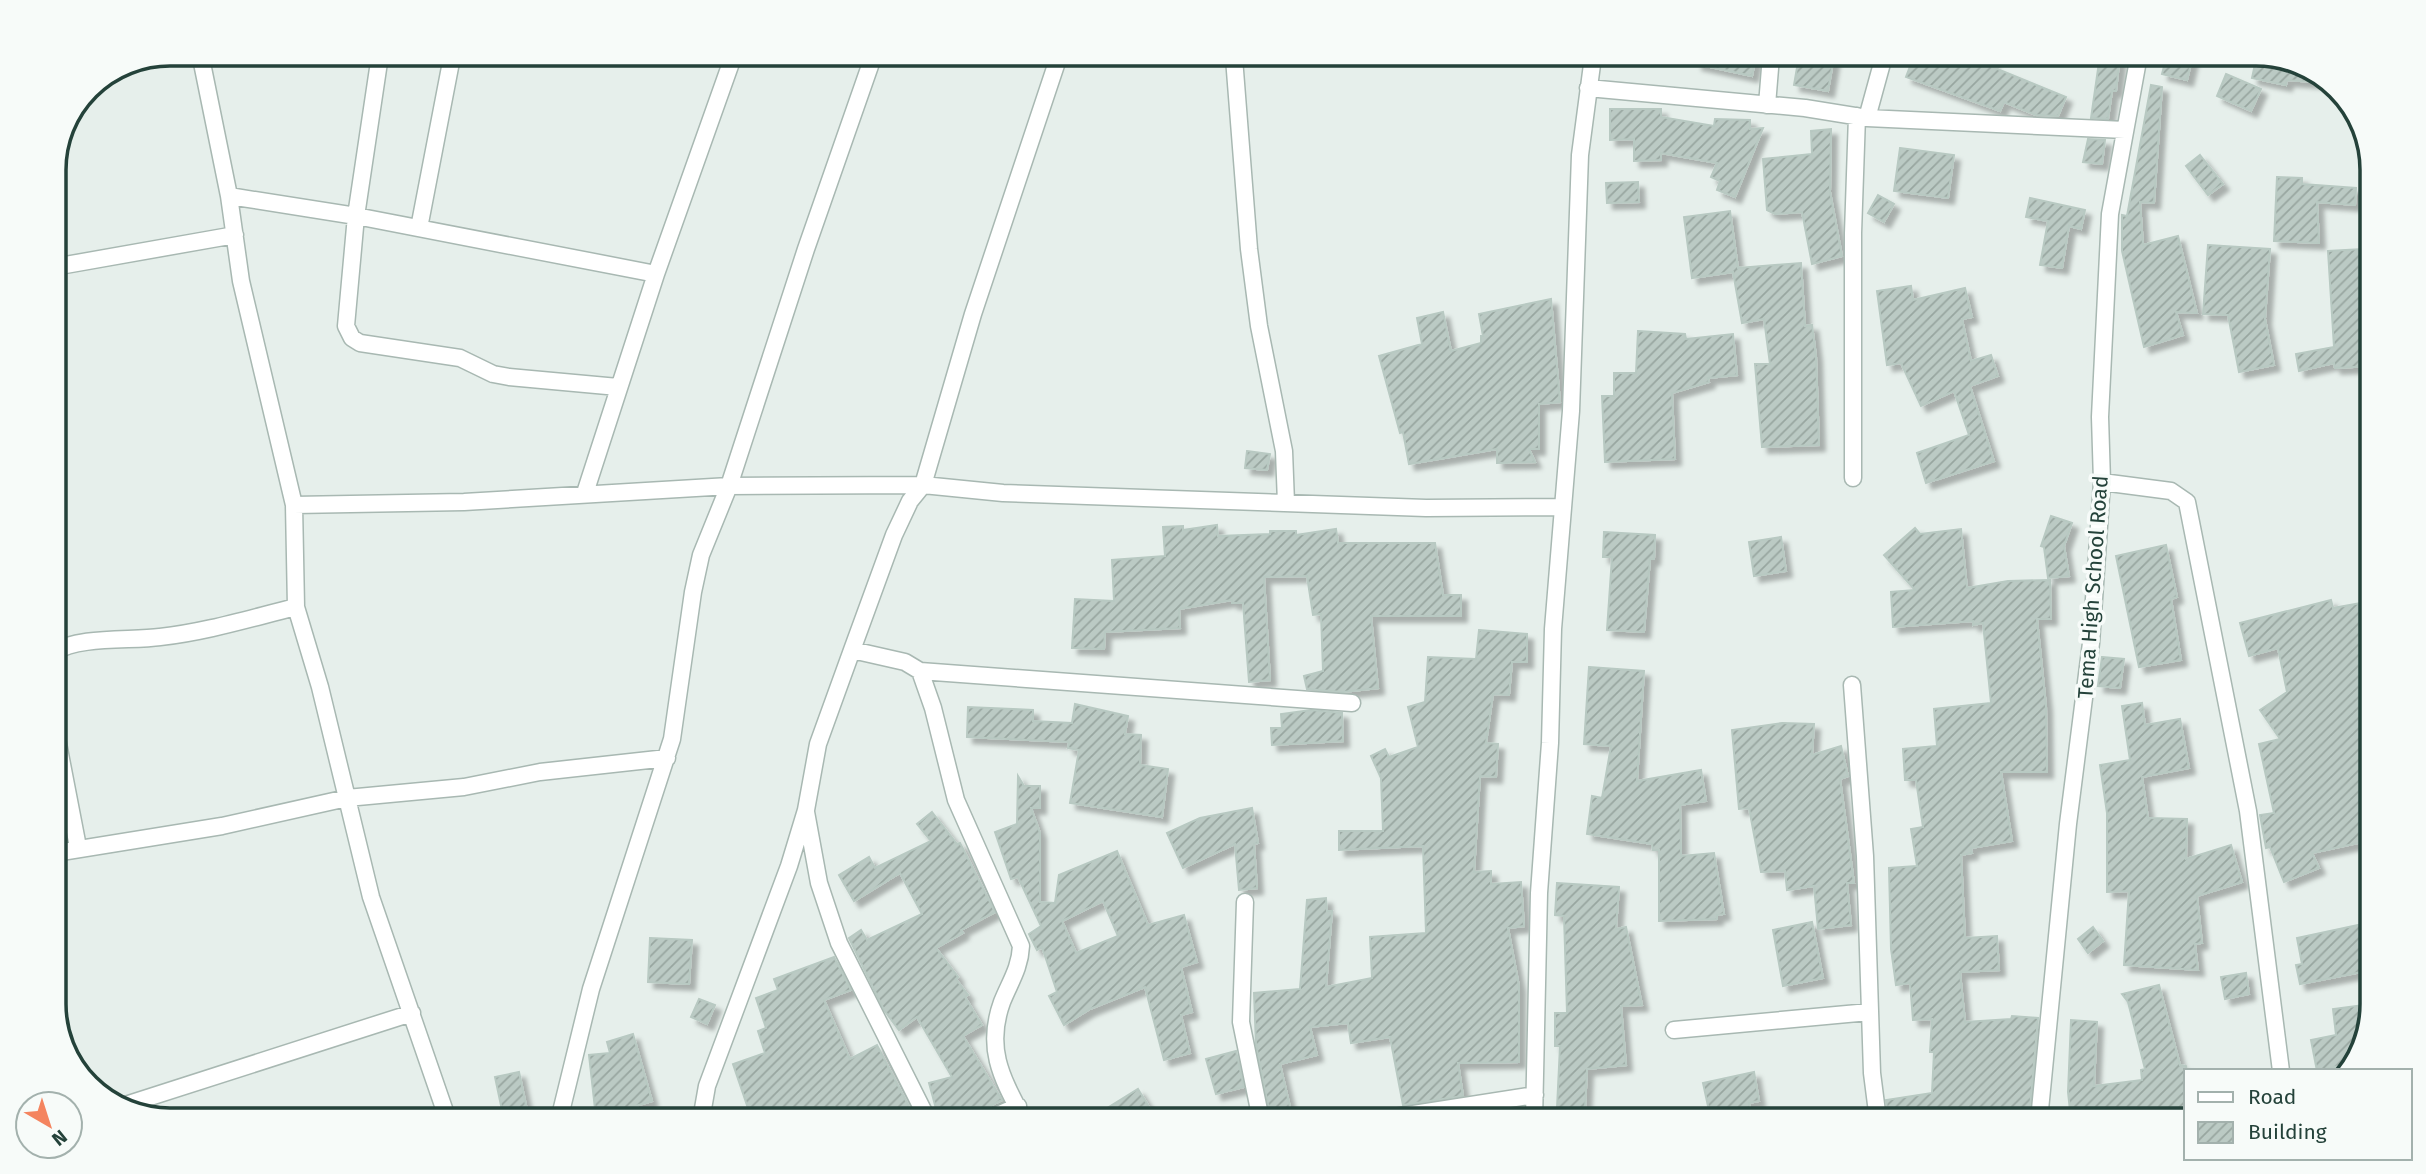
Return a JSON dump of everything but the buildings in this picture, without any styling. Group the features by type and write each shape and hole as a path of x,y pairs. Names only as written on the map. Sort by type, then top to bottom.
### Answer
{"street":[{"path":"203,66 229,196 242,281 294,505 296,607 320,688 371,897 443,1108"},
{"path":"378,66 356,216 346,326 352,338 360,343 460,358 493,374 509,377 618,387"},
{"path":"419,228 450,66"},
{"path":"585,493 656,274 730,66"},
{"path":"562,1108 592,989 667,758 701,555 729,486 806,249 870,66"},
{"path":"703,1108 708,1086 789,866 806,810 818,744 894,536 910,501 923,485 973,314 1056,66"},
{"path":"1235,66 1249,249 1259,326 1284,451 1286,503"},
{"path":"1534,1108 1539,893 1561,507 1571,411 1580,155 1592,66"},
{"path":"1767,105 1770,66"},
{"path":"1853,478 1853,233 1862,117 1880,66"},
{"name":"Tema High School Road","path":"2040,1108 2068,824 2091,643 2102,482 2100,405 2110,214 2136,66"},
{"path":"1588,88 1862,117 2124,130"},
{"path":"229,196 356,216 656,274"},
{"path":"67,265 235,235"},
{"path":"2102,482 2171,491 2188,502 2248,811 2281,1069"},
{"path":"294,505 464,502 729,486 923,485 1003,493 1426,508 1561,507"},
{"path":"67,646 160,637 296,607"},
{"path":"852,650 905,662 920,671 1352,703"},
{"path":"920,671 930,696 956,800 1021,946 1020,964 1002,1001 994,1031 994,1053 1019,1108"},
{"path":"1852,685 1865,856 1869,1012 1877,1108"},
{"path":"67,850 210,828 347,798 464,787 540,772 667,758"},
{"path":"67,790 78,847"},
{"path":"806,810 819,883 839,943 922,1108"},
{"path":"1245,902 1241,1022 1259,1108"},
{"path":"1674,1030 1869,1012"},
{"path":"136,1101 412,1013"},
{"path":"1452,1108 1535,1095"}]}
